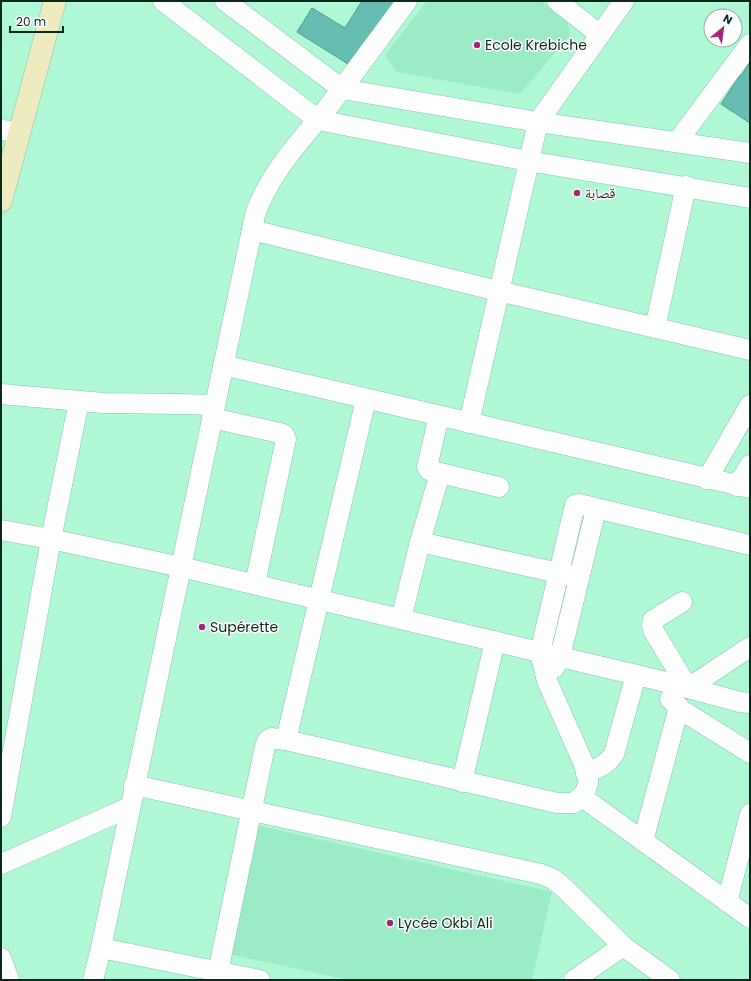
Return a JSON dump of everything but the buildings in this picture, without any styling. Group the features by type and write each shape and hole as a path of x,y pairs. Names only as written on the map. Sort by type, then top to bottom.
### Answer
{"main road":[{"path":"1,201 10,132 55,1"}],"street":[{"path":"163,1 318,120 528,161 686,186 750,198"},
{"path":"225,1 342,89 538,122 750,153"},
{"path":"92,980 101,948 223,365 259,204 276,172 342,89 407,1"},
{"path":"557,1 599,34"},
{"path":"469,423 498,291 538,122 599,34 624,1"},
{"path":"677,142 750,44"},
{"path":"656,328 686,186"},
{"path":"252,230 498,291 750,350"},
{"path":"223,365 743,487 750,466"},
{"path":"1,394 103,403 173,403 214,411 280,433 286,439 255,584"},
{"path":"286,740 366,399"},
{"path":"1,817 51,539 79,401"},
{"path":"706,479 750,405"},
{"path":"439,416 427,467 429,470 499,487"},
{"path":"401,619 420,542 440,473"},
{"path":"218,972 266,741 273,737 556,803 574,803 585,793 588,783 586,773 547,680 540,652 575,505 578,504 750,546"},
{"path":"547,680 560,657 596,509"},
{"path":"1,530 51,539 255,584 750,703"},
{"path":"420,542 580,578"},
{"path":"682,602 653,620 652,625 653,630 688,688"},
{"path":"462,782 495,642"},
{"path":"688,688 750,647"},
{"path":"586,773 601,766 614,754 636,675"},
{"path":"662,681 664,690 678,707 750,753"},
{"path":"643,841 678,707"},
{"path":"134,785 541,874 553,879 562,886 623,946 670,980"},
{"path":"582,797 750,918"},
{"path":"1,864 130,807"},
{"path":"727,902 750,814"},
{"path":"574,980 595,974 623,946"},
{"path":"101,948 260,980"},
{"path":"1,958 9,980"}],"shaded area":[{"name":"Ecole Krebiche","path":"427,1 540,1 568,23 570,35 520,94 397,72 385,55"},
{"name":"Lycée Okbi Ali","path":"256,825 552,892 532,980 349,980 228,954"}],"place":[{"name":"Ecole Krebiche","path":"477,45"},
{"name":"قصابة","path":"577,193"},
{"name":"Supérette","path":"202,627"},
{"name":"Lycée Okbi Ali","path":"390,923"}]}
